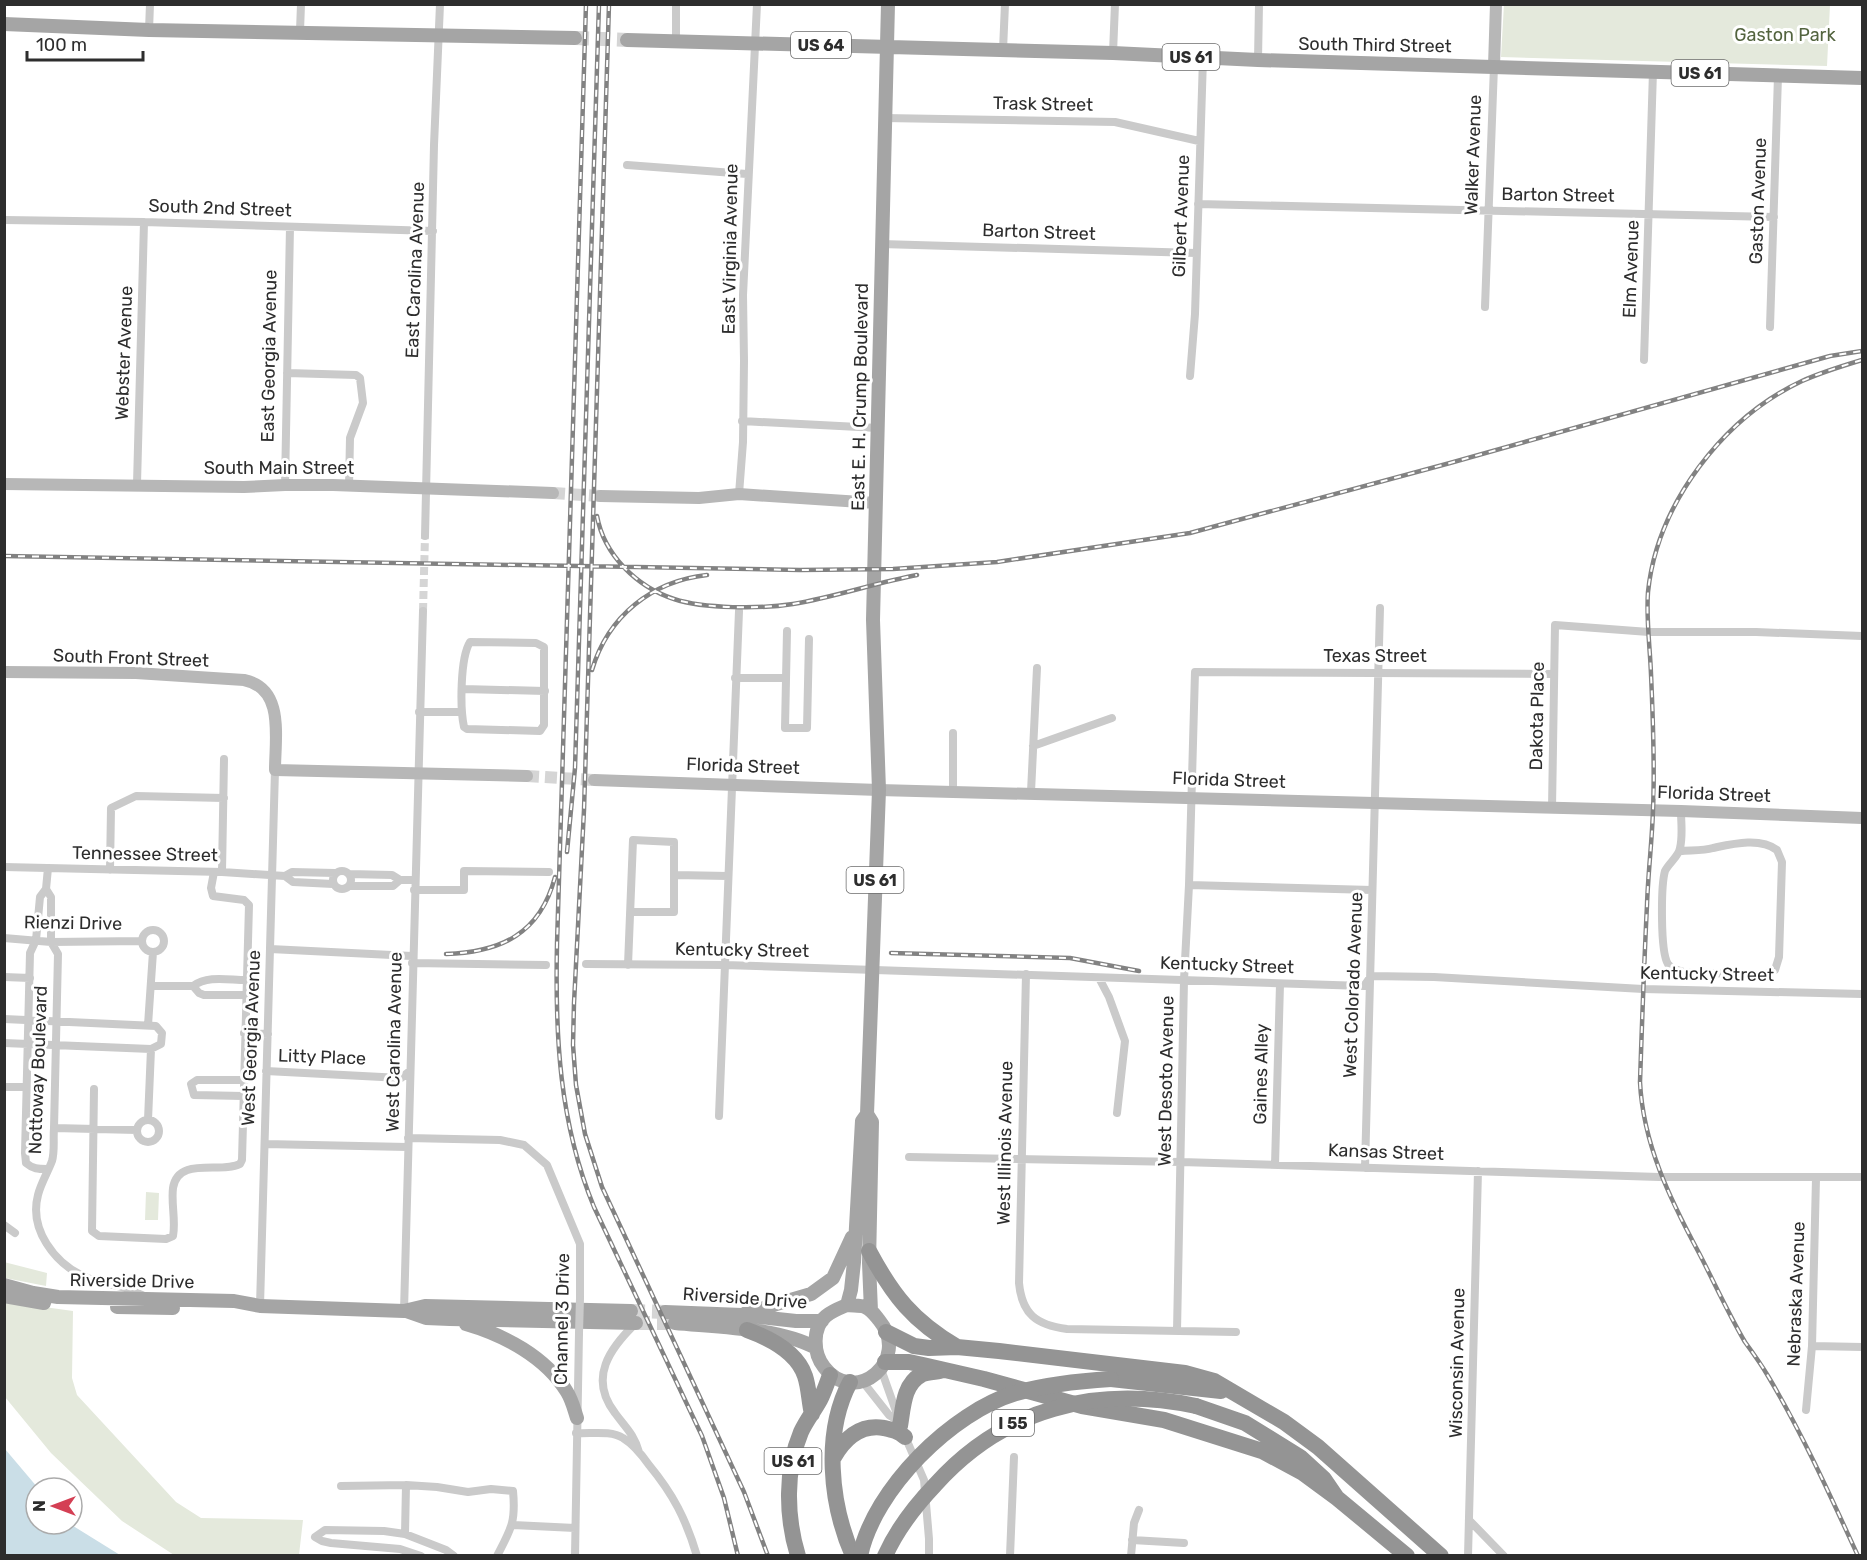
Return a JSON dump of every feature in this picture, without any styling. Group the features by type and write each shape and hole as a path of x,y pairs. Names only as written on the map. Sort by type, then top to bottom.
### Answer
{"highway":[{"path":"869,1251 886,1284 901,1302 933,1333 957,1347"},
{"path":"744,1322 796,1361 804,1374 812,1414"},
{"path":"886,1332 914,1346 957,1347 1185,1373 1214,1381 1234,1393"},
{"path":"883,1366 909,1362 984,1379 1083,1406 1164,1420 1262,1450 1303,1473 1337,1498"},
{"path":"833,1460 842,1444 860,1429 879,1428 899,1431 909,1387 921,1375 945,1371"},
{"name":"US 61","path":"798,1556 790,1505 791,1467 801,1432 821,1398 830,1375"},
{"name":"I 55","path":"860,1556 872,1523 891,1491 915,1460 955,1426 985,1407 1015,1394 1069,1382 1111,1379 1234,1393 1284,1422 1318,1447 1440,1556"},
{"name":"US 61","path":"853,1556 836,1505 833,1460 840,1408 856,1382"},
{"name":"I 55","path":"885,1556 910,1513 946,1472 989,1436 1020,1419 1047,1410 1082,1403 1134,1398 1165,1399 1196,1406 1245,1423 1300,1457 1324,1479 1337,1498 1407,1556"}],"main road":[{"name":"East E. H. Crump Boulevard","path":"879,790 873,620 888,4"},
{"name":"Walker Avenue","path":"1494,66 1496,4"},
{"path":"4,24 149,30 575,38"},
{"name":"US 64","path":"627,40 888,47"},
{"name":"South Third Street","path":"888,47 1863,78"},
{"name":"South Main Street","path":"4,484 137,484 244,488 285,485 349,486 553,493"},
{"path":"600,496 699,498 739,494 876,503"},
{"name":"South Front Street","path":"4,672 136,673 244,680 256,683 265,690 274,705 275,770"},
{"path":"275,770 527,777"},
{"name":"Florida Street","path":"594,780 1863,818"},
{"name":"US 61","path":"847,1305 854,1262 862,1121 867,1113 879,790"},
{"name":"US 61","path":"867,1113 872,1122 869,1251 871,1311"},
{"path":"744,1322 812,1294 833,1278 844,1258 855,1227"},
{"name":"Riverside Drive","path":"4,1286 58,1297 150,1298 234,1302 260,1306 404,1311 425,1306 633,1317"},
{"name":"Riverside Drive","path":"4,1296 32,1302 79,1306 237,1310 260,1306"},
{"path":"847,1305 865,1307 871,1311 885,1327 889,1341 883,1366 856,1382 841,1380 830,1375 822,1365 816,1348 819,1325 826,1316 847,1305"},
{"name":"Riverside Drive","path":"404,1311 426,1318 450,1319 633,1317"},
{"name":"Riverside Drive","path":"665,1312 744,1322 802,1340 816,1348"},
{"path":"450,1319 481,1328 531,1355 558,1379 566,1390 577,1418"},
{"name":"Riverside Drive","path":"675,1323 822,1321"}],"street":[{"path":"149,30 150,4"},
{"path":"300,32 301,4"},
{"name":"East Carolina Avenue","path":"425,536 434,231 434,145 440,4"},
{"path":"676,4 676,41"},
{"name":"East Virginia Avenue","path":"739,494 743,442 743,295 747,174 756,4"},
{"path":"1003,50 1005,4"},
{"path":"1113,53 1115,4"},
{"path":"1258,60 1259,4"},
{"name":"Gilbert Avenue","path":"1190,376 1195,314 1203,58"},
{"name":"Walker Avenue","path":"1485,307 1494,66"},
{"name":"Elm Avenue","path":"1644,360 1653,71"},
{"name":"Gaston Avenue","path":"1770,327 1778,76"},
{"name":"Trask Street","path":"884,118 1115,122 1199,141"},
{"path":"627,165 747,174"},
{"name":"Barton Street","path":"1198,204 1774,217"},
{"name":"South 2nd Street","path":"4,220 434,231"},
{"name":"Webster Avenue","path":"137,484 144,222"},
{"name":"East Georgia Avenue","path":"285,485 290,227"},
{"name":"Barton Street","path":"881,244 1196,253"},
{"path":"287,373 356,375 360,378 363,397 350,438 349,486"},
{"path":"742,421 878,428"},
{"name":"West Colorado Avenue","path":"1365,1168 1380,608"},
{"path":"417,774 423,611"},
{"path":"719,1116 730,783 739,611"},
{"name":"Dakota Place","path":"1552,808 1555,625 1649,632 1756,632 1863,636"},
{"path":"787,631 785,728 807,728 809,639"},
{"path":"470,642 542,645 545,649 544,691 544,725 540,731 467,729 464,727 462,712 466,649 470,642"},
{"path":"1030,792 1037,668"},
{"name":"Texas Street","path":"1195,672 1554,674"},
{"name":"West Desoto Avenue","path":"1177,1330 1184,980 1195,729 1195,672"},
{"path":"735,678 786,678"},
{"path":"463,689 544,691"},
{"path":"419,712 462,712"},
{"path":"1033,746 1112,718"},
{"path":"953,733 953,791"},
{"path":"94,1089 93,1231 99,1236 166,1239 173,1236 174,1186 177,1178 189,1169 233,1168 240,1164 249,905 244,900 213,896 211,888 218,872 224,798 224,759"},
{"name":"West Georgia Avenue","path":"260,1306 275,770"},
{"name":"West Carolina Avenue","path":"404,1311 417,774"},
{"path":"110,870 111,808 136,796 224,798"},
{"path":"1680,851 1712,849 1730,843 1767,844 1777,850 1782,862 1779,957 1775,970 1763,975 1684,972 1675,970 1668,963 1662,947 1664,874 1680,851 1681,811"},
{"path":"628,965 633,840 672,841 675,844 674,912 631,912"},
{"name":"Tennessee Street","path":"4,867 218,872 285,876 293,882 333,884"},
{"name":"Nottoway Boulevard","path":"46,889 51,897 51,942 58,954 54,1128 53,1156 47,1169 37,1169 26,1163 30,953 36,940 39,897 46,889 48,868"},
{"path":"400,880 393,886 349,886 340,889 333,884 332,878 335,873 341,871 349,874 392,875 400,880 415,880"},
{"path":"414,890 464,890 464,871 549,872"},
{"name":"Tennessee Street","path":"285,876 292,872 335,873"},
{"path":"349,874 351,880 349,886"},
{"path":"675,875 728,876"},
{"path":"1189,885 1372,890"},
{"path":"154,929 161,932 165,939 163,947 153,952 144,947 142,941 147,931 154,929"},
{"name":"Rienzi Drive","path":"4,938 51,942 142,941"},
{"path":"270,949 546,965"},
{"path":"148,1025 153,952"},
{"name":"Kentucky Street","path":"586,964 725,965 1364,986 1371,976 1434,977 1643,989 1863,994"},
{"name":"West Illinois Avenue","path":"1026,974 1019,1283 1021,1298 1027,1311 1038,1321 1055,1328 1177,1330"},
{"path":"4,977 30,978"},
{"path":"1099,978 1109,997 1124,1039 1117,1113"},
{"path":"151,986 193,986 208,979 246,980"},
{"name":"Gaines Alley","path":"1275,1165 1280,984"},
{"path":"193,986 204,995 246,993"},
{"path":"4,1020 148,1025 156,1026 162,1033 161,1044 151,1049 4,1044"},
{"path":"244,1033 268,1034"},
{"path":"148,1120 151,1049"},
{"name":"Litty Place","path":"266,1071 401,1078 410,1071"},
{"path":"243,1080 197,1080 191,1084 194,1095 243,1096"},
{"path":"4,1087 26,1088"},
{"path":"148,1120 157,1126 158,1133 155,1139 144,1142 138,1137 136,1130 140,1123 148,1120"},
{"path":"54,1128 136,1130"},
{"name":"Channel 3 Drive","path":"407,1142 500,1140 524,1145 547,1165 580,1244 575,1556"},
{"path":"265,1144 407,1142"},
{"name":"Kansas Street","path":"909,1157 1021,1161 1181,1162 1659,1177 1863,1178"},
{"path":"47,1169 36,1208 40,1233 46,1243 60,1259 83,1276 128,1288 150,1298"},
{"name":"Wisconsin Avenue","path":"1468,1556 1478,1171"},
{"name":"Nebraska Avenue","path":"1806,1410 1812,1346 1816,1179"},
{"path":"4,1226 15,1233"},
{"path":"633,1317 608,1356 603,1384 612,1410 635,1437 639,1453"},
{"path":"1177,1330 1236,1332"},
{"path":"1812,1346 1863,1347"},
{"path":"883,1366 901,1428 924,1480 929,1539 928,1556"},
{"path":"856,1382 901,1428"},
{"path":"576,1433 611,1434 622,1437 639,1453 669,1489 685,1518 697,1556"},
{"path":"1010,1556 1014,1457"},
{"path":"341,1486 406,1485 468,1492 491,1489 513,1491 515,1511 513,1525 497,1556"},
{"path":"405,1534 406,1485"},
{"path":"1131,1556 1139,1510"},
{"path":"1469,1520 1504,1556"},
{"path":"513,1525 575,1528"},
{"path":"421,1556 400,1549 331,1543 315,1537 325,1530 384,1531 405,1534 446,1550 454,1556"},
{"path":"1132,1540 1184,1544"}],"green space":[{"name":"Gaston Park","path":"1504,4 1830,5 1827,66 1501,57"},
{"path":"146,1192 159,1193 158,1220 145,1220"},
{"path":"4,1262 47,1273 46,1286 5,1278"},
{"path":"4,1303 73,1311 72,1378 77,1395 176,1502 201,1518 303,1520 299,1555 174,1555 122,1521 84,1485 84,1476 75,1476 51,1453 5,1397"}],"water":[{"path":"5,1449 28,1476 24,1476 24,1536 84,1536 84,1533 120,1555 5,1555"}],"tunnel":[{"path":"575,38 627,40"},
{"path":"553,493 600,496"},
{"path":"423,611 425,536"},
{"path":"527,776 594,780"},
{"path":"631,1311 665,1312"},
{"path":"636,1323 675,1323"}],"railway":[{"path":"586,4 557,944 557,1012 562,1078 566,1110 582,1175 594,1207 702,1436 724,1498 738,1556"},
{"path":"567,852 575,768 599,4"},
{"path":"609,4 584,810 574,1003 573,1045 576,1085 585,1134 602,1187 744,1492 768,1556"},
{"path":"4,556 800,570 893,569 997,562 1190,533 1450,463 1830,356 1862,351"},
{"path":"1858,1556 1815,1464 1765,1372 1739,1331 1668,1192 1646,1127 1640,1082 1654,793 1651,664 1647,612 1654,559 1665,527 1680,496 1699,467 1746,417 1773,397 1802,381 1862,360"},
{"path":"597,516 607,544 624,568 635,578 660,594 701,605 780,606 824,598 917,575"},
{"path":"592,670 609,633 635,605 651,593 668,585 707,575"},
{"path":"446,954 484,949 516,936 539,913 555,877"},
{"path":"891,953 1070,958 1139,971"}]}
